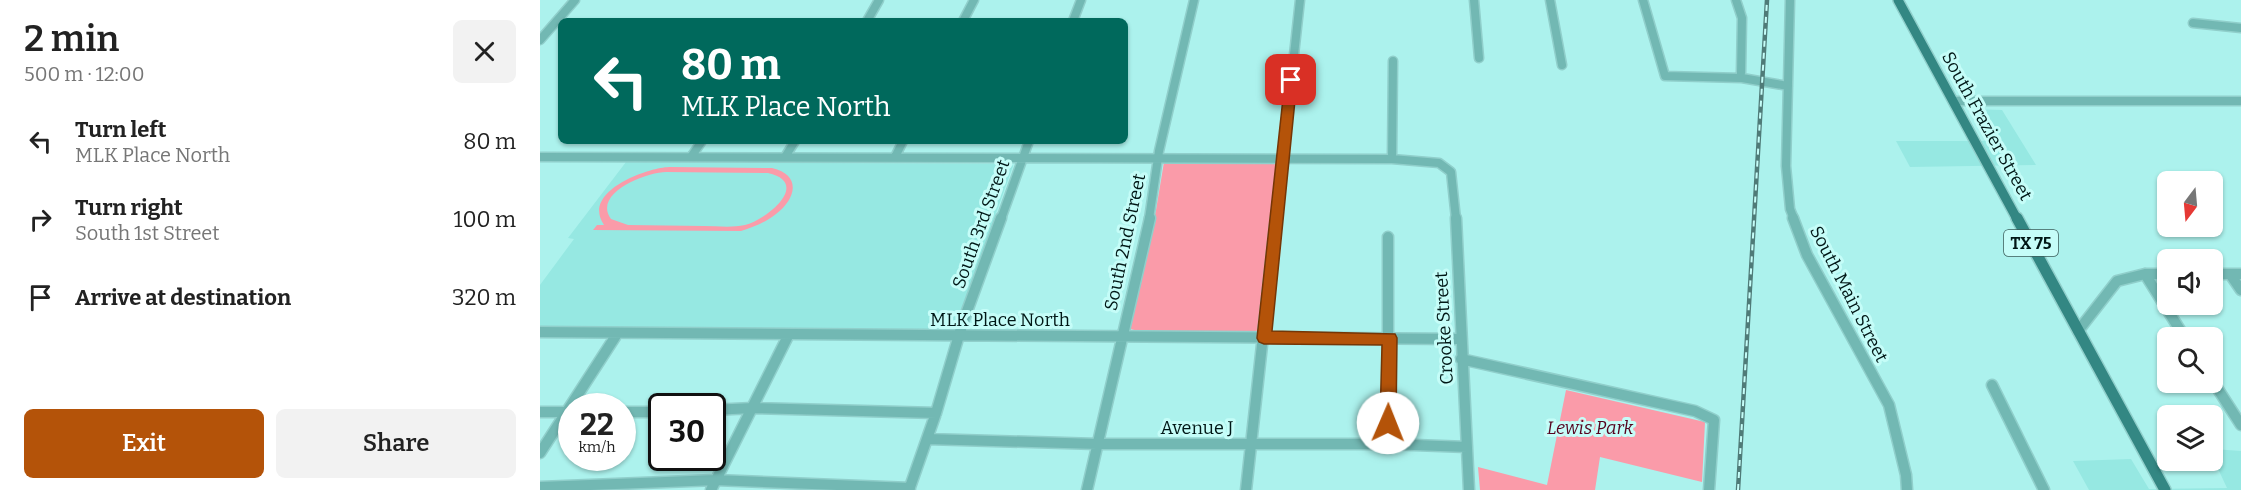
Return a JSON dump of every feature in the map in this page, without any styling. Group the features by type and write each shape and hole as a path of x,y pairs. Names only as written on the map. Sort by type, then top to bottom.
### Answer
{"main road":[{"name":"South Frazier Street","path":"1898,0 2164,490"}],"street":[{"path":"559,18 575,0"},
{"path":"869,18 879,0"},
{"path":"965,18 974,0"},
{"path":"1074,18 1081,0"},
{"name":"South 2nd Street","path":"1087,490 1154,204 1159,158 1194,0"},
{"path":"1246,490 1300,0"},
{"path":"1474,0 1479,58"},
{"path":"1550,0 1562,65"},
{"path":"1643,0 1665,76 1742,78 1788,86"},
{"path":"1736,0 1742,18 1741,73"},
{"name":"South Main Street","path":"1790,0 1785,166 1790,208 1807,255 1888,405 1906,475 1907,490"},
{"path":"540,40 558,19"},
{"path":"2193,23 2241,28"},
{"path":"540,157 1392,159 1393,61"},
{"path":"1953,100 2241,101"},
{"path":"692,157 700,144"},
{"path":"785,157 793,144"},
{"path":"895,157 902,144"},
{"name":"South 3rd Street","path":"910,489 959,336 1028,144"},
{"name":"Crooke Street","path":"1392,159 1426,160 1447,167 1451,172 1454,185 1469,490"},
{"path":"1388,237 1388,444"},
{"path":"2145,274 2178,327"},
{"path":"2078,331 2117,281 2145,274 2157,274"},
{"path":"2223,274 2241,274"},
{"path":"2230,274 2241,290"},
{"name":"MLK Place North","path":"540,333 1460,339"},
{"path":"581,393 617,334"},
{"path":"713,485 789,334"},
{"path":"1461,359 1695,411 1714,420 1709,490"},
{"path":"1992,385 2044,490"},
{"path":"2220,393 2241,425"},
{"path":"726,409 936,413"},
{"path":"540,411 558,412"},
{"path":"540,453 558,428"},
{"name":"Avenue J","path":"927,439 1097,444 1388,444 1467,447"},
{"path":"540,487 713,485 910,489"}],"shaded area":[{"path":"1968,109 2002,110 2036,165 1910,167 1896,141 1985,141"},
{"path":"626,162 1011,164 1013,166 953,333 540,330 540,285 574,239 568,238"},
{"path":"2223,450 2241,451 2241,490 2089,490 2073,461 2131,459 2149,489 2227,488 2219,471 2223,471"}],"green space":[{"path":"1164,162 1278,164 1259,327 1256,332 1130,329"},
{"path":"659,168 772,168 788,176 793,188 788,201 776,214 760,224 741,231 593,230 597,225 604,225 599,213 601,202 608,192 632,177","holes":["657,173 768,173 781,178 786,185 786,193 773,209 754,222 745,225 729,227 628,225 611,219 607,210 609,201 624,186"]},
{"name":"Lewis Park","path":"1566,390 1705,422 1702,482 1600,457 1595,490 1480,490 1478,467 1547,485"}],"railway":[{"path":"1738,490 1767,0"}],"route":[{"path":"1291,80 1264,338 1389,338 1388,423"}]}
